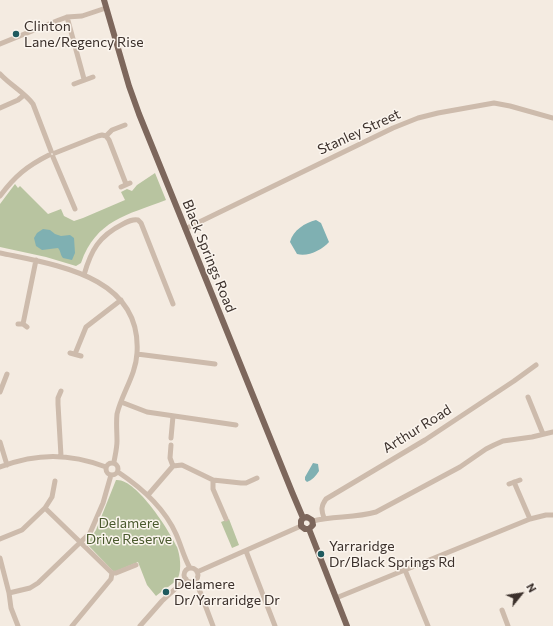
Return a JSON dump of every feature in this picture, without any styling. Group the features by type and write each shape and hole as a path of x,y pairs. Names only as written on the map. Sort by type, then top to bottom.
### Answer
{"main road":[{"name":"Black Springs Road","path":"104,0 128,86 303,518"},
{"path":"309,517 313,521 312,527 309,529 305,529 301,526 300,522 303,518 309,517"},
{"path":"309,529 347,626"}],"street":[{"path":"0,44 67,17 82,16 106,8"},
{"path":"67,17 84,80"},
{"path":"0,74 33,104 74,209"},
{"path":"74,84 93,77"},
{"path":"0,108 18,100 24,95"},
{"name":"Stanley Street","path":"185,229 393,128 418,118 494,103 553,118"},
{"path":"106,136 112,130 125,125"},
{"path":"0,196 14,178 52,154 98,136 106,136"},
{"path":"106,136 128,184 121,187"},
{"path":"84,275 92,251 102,238 117,227 131,220 138,220 141,223 173,304"},
{"path":"0,253 53,264 84,275 104,285 113,292 121,300 128,311 136,333 137,354 133,374 121,402 116,420 117,444 114,462"},
{"path":"23,325 36,260"},
{"path":"81,356 73,353 86,327 121,300"},
{"path":"137,354 216,364"},
{"name":"Arthur Road","path":"324,518 322,505 326,499 431,436 536,365"},
{"path":"0,392 7,374"},
{"path":"61,391 58,398 61,456"},
{"path":"528,397 543,434"},
{"path":"121,402 147,412 236,425"},
{"path":"171,438 173,416"},
{"path":"313,521 324,518 362,516 376,512 460,467 494,445 503,441 532,438 553,432"},
{"path":"0,442 7,464"},
{"path":"171,445 170,458 173,466"},
{"path":"0,467 18,461 39,457 61,456 87,461 106,467 107,471 111,475"},
{"path":"106,467 108,464 114,462"},
{"path":"114,462 118,466 118,472"},
{"path":"148,495 173,466 182,465 213,480 246,483 257,478"},
{"path":"111,475 118,472"},
{"path":"118,472 138,486 158,506 170,523 190,568 197,572"},
{"path":"10,593 30,588 38,583 80,543 93,528 111,475"},
{"path":"213,480 213,489 226,519"},
{"path":"509,484 520,480"},
{"path":"0,539 22,530 45,508 52,497 55,481"},
{"path":"514,482 530,519"},
{"path":"45,508 112,573"},
{"path":"336,598 530,519 553,515"},
{"path":"197,572 301,526"},
{"path":"246,551 275,626"},
{"path":"0,558 1,566 10,593 11,608 18,626"},
{"path":"112,573 116,573 136,564"},
{"path":"186,580 184,576 185,572 190,568"},
{"path":"405,570 428,626"},
{"path":"197,572 198,575 196,581 213,626"},
{"path":"72,626 111,579 112,573"},
{"path":"186,580 192,582 196,581"},
{"path":"140,626 162,601 186,580"},
{"path":"502,610 508,626"}],"green space":[{"path":"155,173 166,200 126,215 104,228 95,237 87,249 81,263 76,266 46,257 0,247 0,204 15,184 18,188 20,186 48,214 61,209 64,216 74,221 125,200 121,192 127,189 132,191 137,185"},
{"name":"Delamere Drive Reserve","path":"116,480 133,487 142,496 167,529 177,547 180,562 178,578 156,596 147,585 138,562 114,572 87,544 96,530"},
{"path":"229,519 239,545 232,548 221,522"}],"water":[{"path":"316,220 321,223 329,242 323,248 310,254 297,254 290,242 294,234 300,228"},
{"path":"43,229 50,230 61,236 70,235 74,238 75,253 72,260 63,258 58,248 42,250 36,246 34,238 37,233"},
{"path":"313,463 318,464 319,471 314,478 307,482 305,477"}],"place":[{"name":"Clinton Lane/Regency Rise","path":"16,34"},
{"name":"Yarraridge Dr/Black Springs Rd","path":"321,554"},
{"name":"Delamere Dr/Yarraridge Dr","path":"166,592"}]}
